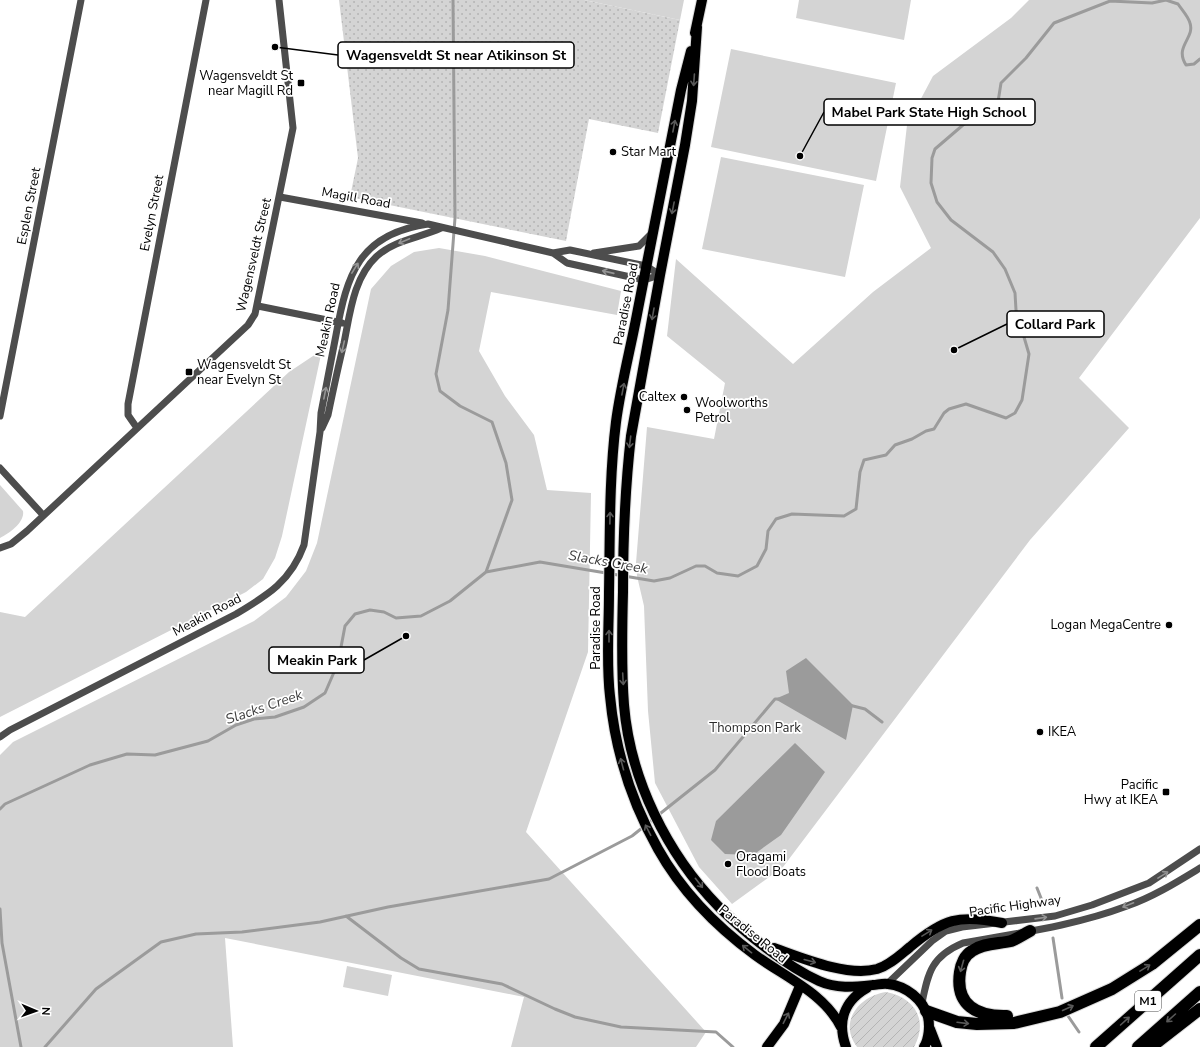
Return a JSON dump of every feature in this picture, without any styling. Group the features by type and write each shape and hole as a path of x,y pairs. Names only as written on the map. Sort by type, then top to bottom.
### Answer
{"highway":[{"path":"924,1007 957,1022 977,1024 1014,1023 1060,1012 1112,989 1152,964 1200,925"},
{"path":"1030,931 1012,940 982,946 971,951 964,959 959,978 962,996 972,1008 982,1014 994,1016 1012,1015 1030,1018"},
{"name":"M1","path":"1096,1047 1200,955"},
{"name":"M1","path":"1138,1047 1200,992"},
{"path":"1151,1047 1200,1009"}],"main road":[{"name":"Paradise Road","path":"702,0 697,27 681,90 617,419 610,492 609,557 609,694 614,732 623,770 635,801 664,858 682,884 716,923 754,955 800,986 829,1008 843,1037"},
{"name":"Paradise Road","path":"697,27 692,101 631,436 625,485 622,661 624,707 637,767 647,797 676,852 701,886 719,906 760,943 803,972 829,985 849,988 888,983"},
{"path":"760,943 824,965 864,971 876,969 890,962 923,936 945,923 977,918 1002,923"},
{"path":"888,983 907,989 924,1007 937,1047"},
{"path":"837,1047 843,1037 845,1009 856,994 872,985"},
{"path":"767,1047 784,1024 800,986"},
{"path":"924,1047 929,1026"}],"street":[{"name":"Esplen Street","path":"0,416 81,0"},
{"name":"Evelyn Street","path":"137,428 128,415 128,404 206,0"},
{"name":"Wagensveldt Street","path":"0,548 11,544 248,325 258,306 292,138 294,118 278,0"},
{"name":"Magill Road","path":"280,197 428,224"},
{"path":"428,224 553,253 570,250 646,266 660,276"},
{"name":"Meakin Road","path":"0,737 10,730 236,614 268,595 286,579 297,562 304,544 320,432 321,413 338,322 349,279 365,254 378,243 398,231 428,224"},
{"name":"Meakin Road","path":"320,432 328,415 359,282 369,265 377,256 400,242 441,228"},
{"path":"588,254 639,246 653,233"},
{"path":"553,253 567,263 644,280 660,276"},
{"path":"258,306 348,324"},
{"path":"0,468 43,515"},
{"name":"Pacific Highway","path":"888,983 932,941 946,931 1055,916 1127,893 1164,874 1200,849"},
{"name":"Pacific Highway","path":"924,1007 928,976 933,964 945,952 963,943 1063,924 1127,906 1172,885 1200,868"}],"green space":[{"path":"339,0 584,0 680,20 658,133 589,119 566,241 350,197 358,158"},
{"path":"584,0 684,0 680,20"},
{"path":"799,0 911,0 904,40 796,18"},
{"name":"Thompson Park","path":"1029,0 1200,0 1200,218 1079,378 1129,428 1030,540 783,867 732,904 699,867 655,783 648,711 644,606 637,576 636,563 647,427 714,439 725,383 667,336 676,259 793,364 873,292 931,248 900,187 907,125 933,76 1011,18"},
{"path":"731,49 896,83 876,181 711,147"},
{"path":"721,157 864,185 845,277 702,249"},
{"path":"439,248 485,256 621,291 617,315 491,292 479,351 505,396 534,435 547,490 591,493 588,652 526,832 706,1032 696,1047 511,1047 524,997 225,938 233,1047 0,1047 0,755 13,742 254,621 286,597 306,571 317,543 371,289 391,266 414,252"},
{"path":"322,350 282,536 275,558 263,579 246,592 0,717 0,612 25,617 289,372"},
{"path":"0,485 23,511 23,515 22,519 12,530 0,538"},
{"path":"347,966 392,975 388,996 343,987"},
{"path":"886,992 904,999 911,1004 916,1011 920,1028 914,1047 857,1047 852,1038 850,1028 854,1012 867,999 876,994"}],"shaded area":[{"path":"806,658 853,705 846,740 775,699 789,693 786,671"},
{"path":"795,743 825,772 781,835 753,855 725,854 711,840 716,821"}],"waterway":[{"path":"453,0 455,218 448,310 436,374 440,391 460,406 492,422 506,463 512,500 486,572"},
{"name":"Slacks Creek","path":"0,809 5,804 90,765 127,754 155,755 208,741 236,725 254,719 275,717 304,707 325,693 338,663 345,626 355,614 370,610 384,612 396,618 421,616 450,601 486,572 540,562 654,581 670,578 696,566 705,566 717,573 738,576 757,566 766,549 768,531 776,519 792,514 844,516 856,509 860,472 864,460 886,455 895,445 934,429 944,413 949,409 966,404 1006,418 1015,413 1022,400 1029,354 1016,310 1015,293 1005,269 993,252 951,220 937,202 931,183 932,158 935,149 963,125 972,119 985,117 992,111 998,102 1001,83 1026,58 1054,23 1110,1 1152,3 1166,0 1178,4 1188,18 1191,29 1183,48 1183,58 1186,65 1194,64 1200,59"},
{"path":"45,1047 96,989 161,942 196,934 242,932 320,922 388,907 549,879 632,836 715,770 775,699 779,699"},
{"path":"849,705 865,709 882,722"},
{"path":"1037,888 1043,903"},
{"name":"Slacks Creek","path":"0,909 2,943 21,1047"},
{"path":"346,916 401,958 419,969 502,984 575,1017 621,1027 716,1032 733,1047"},
{"path":"1053,938 1062,998"},
{"path":"1068,1016 1079,1032"}],"place":[{"name":"Wagensveldt St near Atikinson St","path":"275,47"},
{"name":"Wagensveldt St near Magill Rd","path":"301,83"},
{"name":"Star Mart","path":"613,152"},
{"name":"Mabel Park State High School","path":"800,156"},
{"name":"Collard Park","path":"954,350"},
{"name":"Wagensveldt St near Evelyn St","path":"189,372"},
{"name":"Caltex","path":"684,397"},
{"name":"Woolworths Petrol","path":"687,410"},
{"name":"Logan MegaCentre","path":"1169,625"},
{"name":"Meakin Park","path":"406,636"},
{"name":"IKEA","path":"1040,732"},
{"name":"Pacific Hwy at IKEA","path":"1166,792"},
{"name":"Oragami Flood Boats","path":"728,864"}]}
